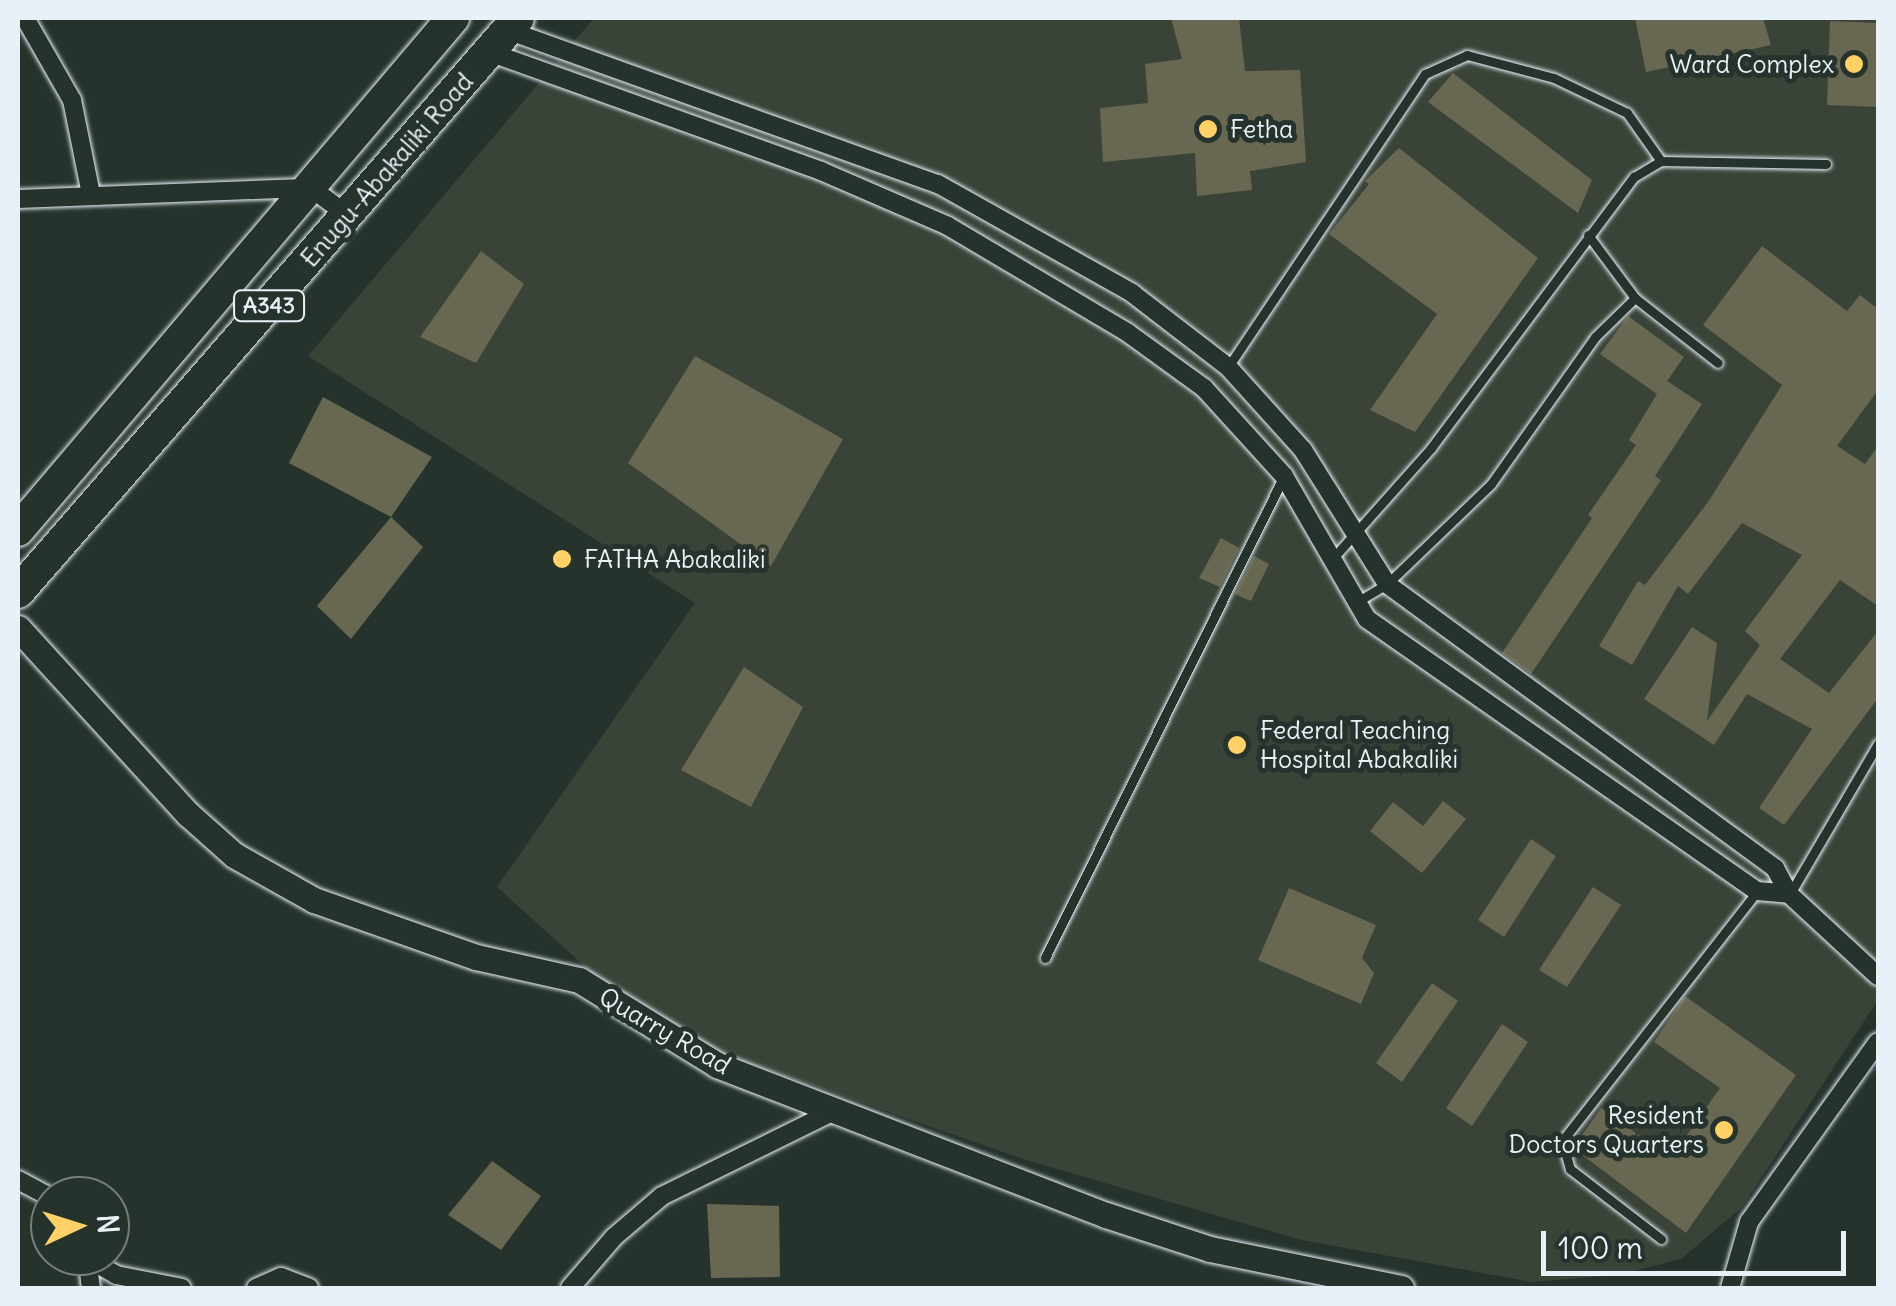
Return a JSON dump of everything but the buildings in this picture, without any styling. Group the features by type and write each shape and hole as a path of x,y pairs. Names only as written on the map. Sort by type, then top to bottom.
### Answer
{"highway":[{"name":"A343","path":"311,188 453,18"},
{"name":"Enugu-Abakaliki Road","path":"18,592 350,216 505,33"},
{"name":"Enugu-Abakaliki Road","path":"18,530 311,188"}],"street":[{"path":"25,18 72,100 91,194"},
{"path":"505,33 938,184 1132,293 1228,367 1303,450 1388,584 1775,868 1789,894 1878,976"},
{"path":"505,33 948,226 1114,324 1204,388 1284,476 1360,600 1367,619 1757,891 1789,894"},
{"path":"18,199 311,188 350,216"},
{"name":"Quarry Road","path":"18,628 234,855 314,900 434,944 579,980 718,1065 832,1112 1210,1249 1401,1288"},
{"path":"1543,743 1562,714"},
{"path":"1674,834 1693,808"},
{"path":"1730,1288 1750,1222 1878,1042"},
{"path":"570,1288 614,1237 662,1196 832,1112"},
{"path":"121,1276 182,1288"},
{"path":"256,1288 281,1277 309,1288"}],"lane":[{"path":"1228,367 1425,74 1467,55 1554,78 1627,113 1662,161"},
{"path":"1334,557 1431,448 1634,176 1662,161 1826,164"},
{"path":"1588,236 1636,298 1718,363"},
{"path":"1360,600 1388,584 1491,484 1595,337 1636,298"},
{"path":"1045,958 1284,476"},
{"path":"1789,894 1878,744"},
{"path":"1661,1239 1570,1169 1562,1141 1757,891"}],"shaded area":[{"name":"Federal Teaching Hospital Abakaliki","path":"594,18 1878,18 1878,1000 1742,1207 1681,1259 1617,1275 1532,1282 1301,1240 1026,1160 695,1044 621,999 497,887 695,603 308,356"}],"place":[{"name":"Ward Complex","path":"1854,64"},
{"name":"Fetha","path":"1208,129"},
{"name":"FATHA Abakaliki","path":"562,559"},
{"name":"Federal Teaching Hospital Abakaliki","path":"1237,745"},
{"name":"Resident Doctors Quarters","path":"1724,1130"}]}
